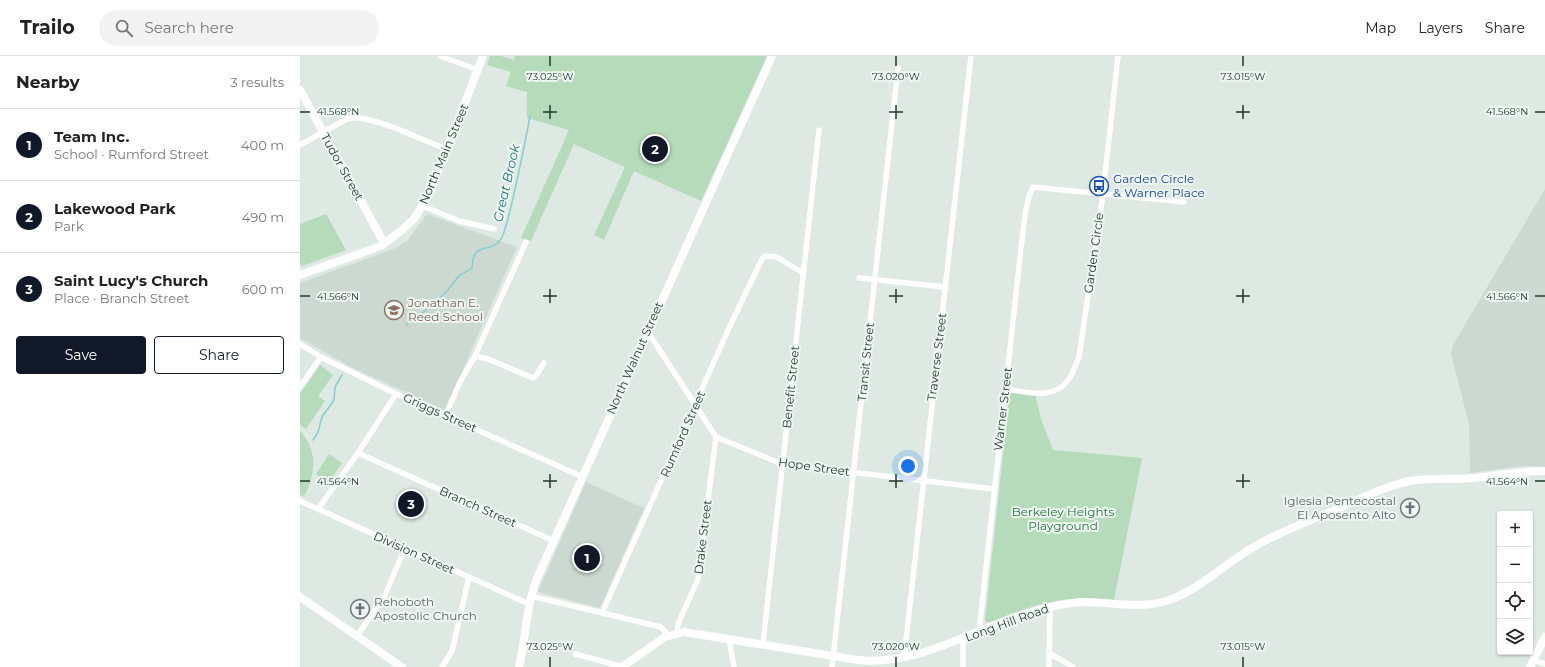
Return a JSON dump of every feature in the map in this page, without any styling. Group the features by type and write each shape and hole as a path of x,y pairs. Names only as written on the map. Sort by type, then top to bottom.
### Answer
{"main road":[{"name":"North Main Street","path":"300,275 384,243 407,226 423,206 483,56"},
{"name":"North Walnut Street","path":"519,667 531,596 554,541 772,56"},
{"name":"Tudor Street","path":"300,90 384,243"},
{"name":"Long Hill Road","path":"623,667 668,635 677,632 688,632 876,662 904,658 963,638 1021,615 1050,607 1078,602 1142,606 1171,599 1198,586 1241,554 1265,540 1405,482 1425,479 1470,478 1516,472 1545,472"},
{"path":"300,597 402,667"},
{"path":"1532,664 1545,637"}],"street":[{"path":"440,56 478,70"},
{"name":"Traverse Street","path":"904,658 971,56"},
{"name":"Garden Circle","path":"1006,388 1044,395 1057,389 1068,380 1080,352 1103,194 1118,56"},
{"name":"Transit Street","path":"832,667 898,68"},
{"path":"300,145 347,119 358,116 391,127 446,150"},
{"name":"Benefit Street","path":"763,644 819,130"},
{"name":"Warner Street","path":"979,632 1025,216 1029,196 1033,188 1103,194"},
{"path":"1103,194 1184,202"},
{"path":"423,206 459,221 494,229"},
{"path":"445,416 463,376 475,356 526,242"},
{"name":"Rumford Street","path":"602,613 696,406 729,328 762,259 765,256 777,257 803,273"},
{"path":"859,278 945,287"},
{"path":"648,332 716,437"},
{"name":"Griggs Street","path":"300,344 321,358 396,394 583,477"},
{"path":"475,356 488,359 535,377 544,363"},
{"path":"300,387 321,358"},
{"path":"318,509 358,454 396,394"},
{"name":"Hope Street","path":"716,437 782,464 923,479 994,489"},
{"name":"Drake Street","path":"677,632 678,624 698,579 716,437"},
{"name":"Branch Street","path":"358,454 554,541"},
{"name":"Division Street","path":"300,501 529,604"},
{"path":"356,636 385,595 405,548"},
{"path":"442,667 452,651 469,577"},
{"path":"531,596 661,627 668,635"},
{"path":"1049,667 1050,607"},
{"path":"963,638 963,667"},
{"path":"729,639 734,667"},
{"path":"1049,652 1073,667"},
{"path":"575,654 623,667"},
{"path":"1532,664 1545,664"}],"shaded area":[{"path":"1545,189 1545,467 1523,466 1470,473 1469,424 1451,354 1453,345"},
{"name":"Jonathan E. Reed School","path":"427,214 517,247 445,410 351,367 300,338 300,283 396,248 408,240"},
{"path":"586,482 644,508 600,608 538,592"}],"green space":[{"path":"490,56 501,56 514,60 515,56 767,56 701,201 634,171 604,240 594,235 625,167 574,144 531,241 521,238 569,130 527,118 527,92 506,86 511,72 487,65"},
{"path":"326,214 346,250 302,266 300,263 300,224"},
{"path":"320,365 333,375 318,396 325,401 306,429 300,425 300,394"},
{"name":"Berkeley Heights Playground","path":"1010,390 1035,393 1041,419 1053,450 1142,458 1114,600 1081,598 1050,602 1006,616 990,623 985,621"},
{"path":"300,431 310,446 313,463 311,480 304,496 300,495"},
{"path":"329,454 342,463 328,483 316,474"}],"waterway":[{"name":"Great Brook","path":"406,325 447,291 459,276 472,268 473,259 476,253 480,250 494,246 499,242 503,235 509,216 530,116"},
{"name":"Great Brook","path":"313,440 318,432 322,417 334,400 335,387 342,375"}],"place":[{"name":"Lakewood Park","path":"655,149"},
{"name":"Garden Circle & Warner Place","path":"1099,186"},
{"name":"Jonathan E. Reed School","path":"394,310"},
{"name":"Saint Lucy's Church","path":"411,504"},
{"name":"Iglesia Pentecostal El Aposento Alto","path":"1410,508"},
{"name":"Team Inc.","path":"587,558"},
{"name":"Rehoboth Apostolic Church","path":"360,609"}]}
